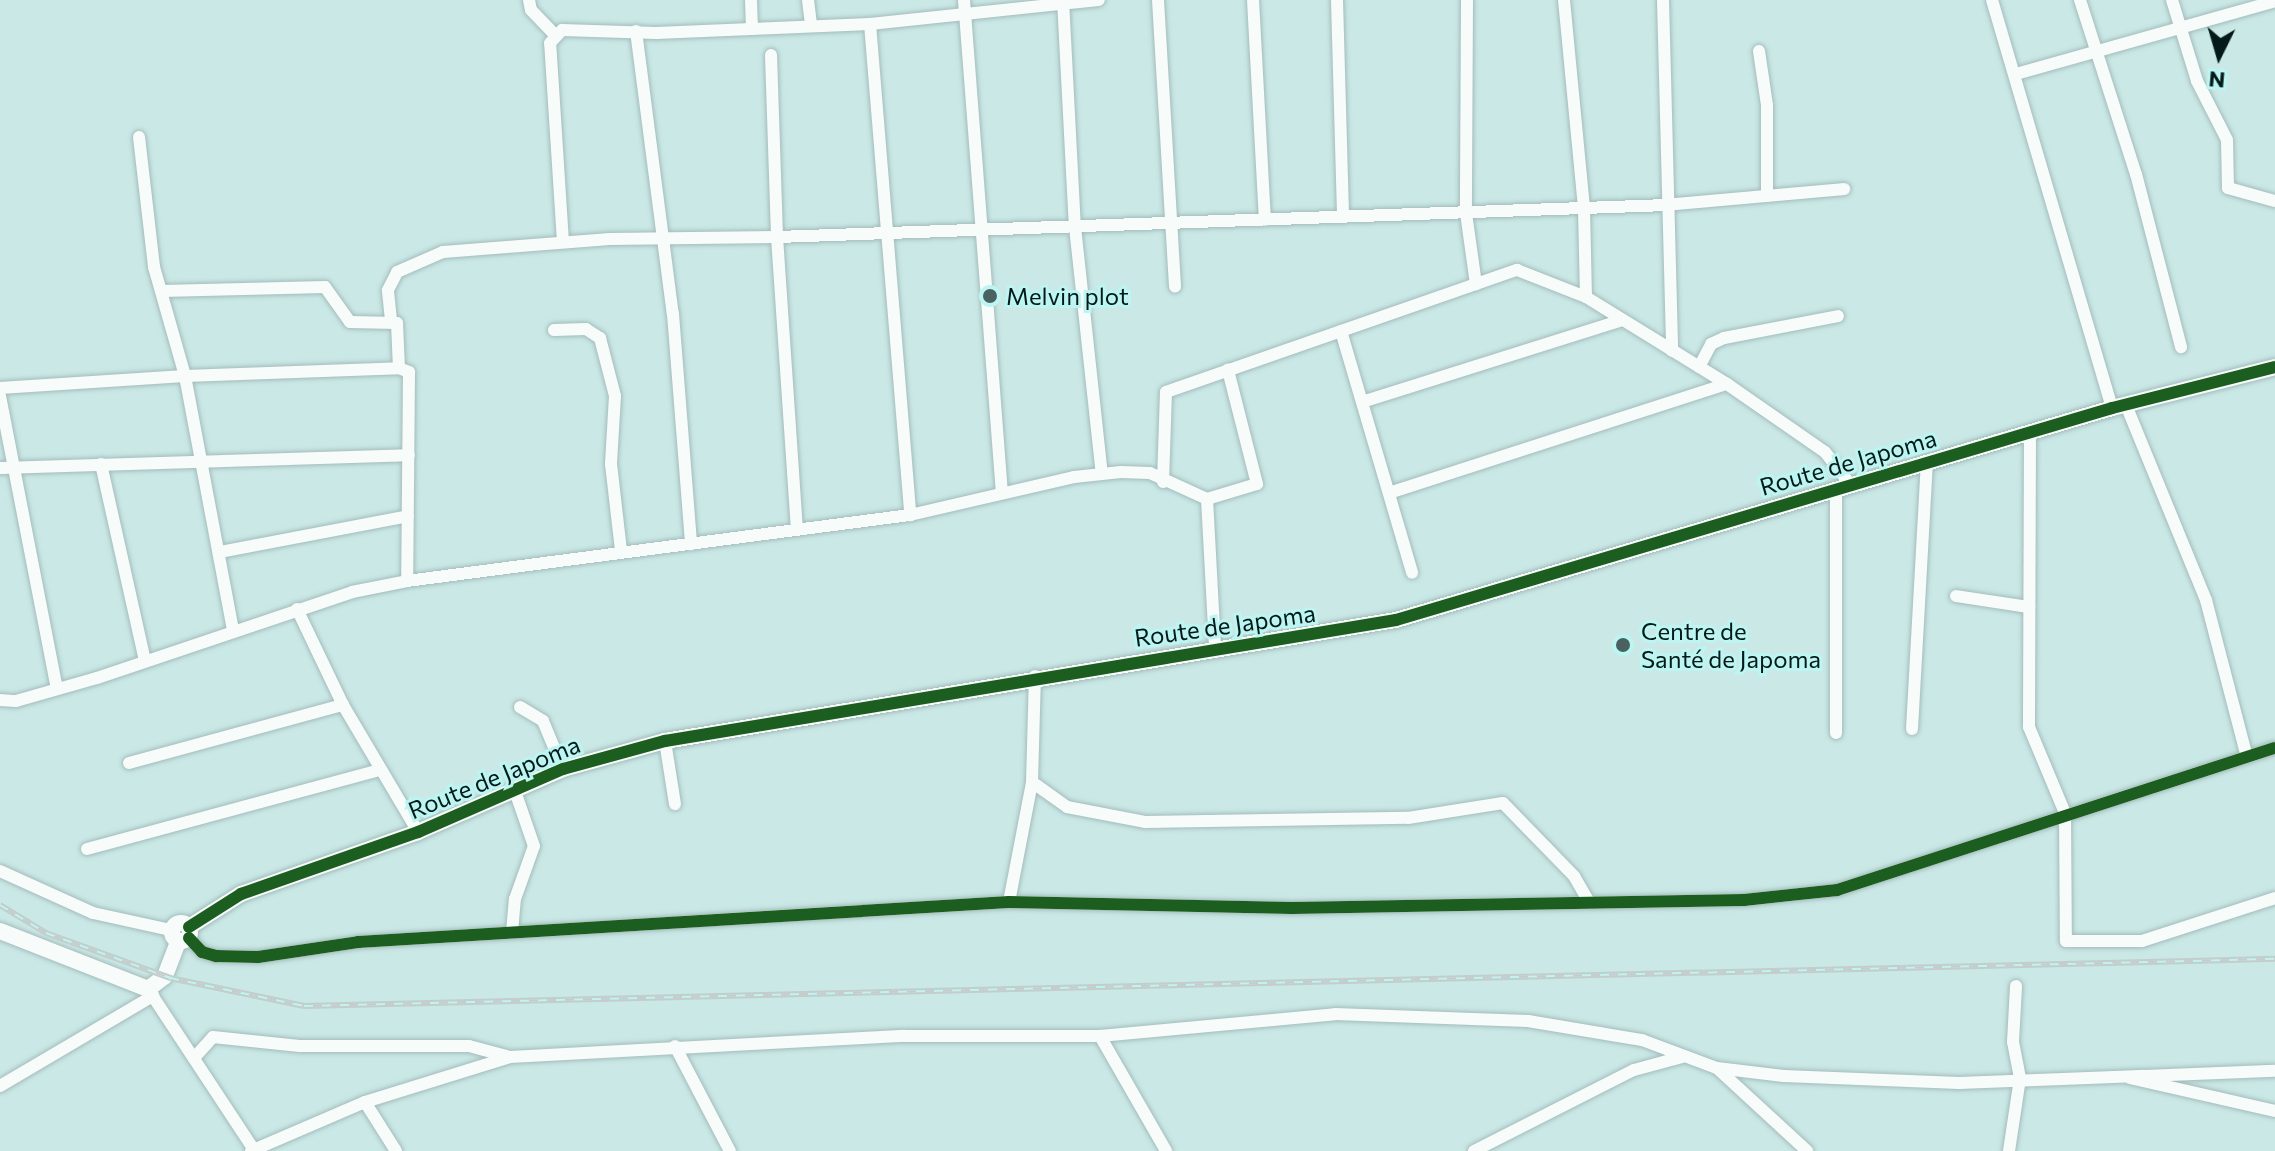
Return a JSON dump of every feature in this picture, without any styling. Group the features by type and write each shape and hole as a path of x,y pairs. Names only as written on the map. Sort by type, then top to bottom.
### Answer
{"street":[{"path":"529,0 531,10 554,34 563,242"},
{"path":"751,0 752,29"},
{"path":"808,0 811,26"},
{"path":"554,34 562,30 752,29 870,24 964,6 1099,0"},
{"path":"1158,0 1175,286"},
{"path":"1253,0 1265,220"},
{"path":"1337,0 1343,217"},
{"path":"1467,0 1466,213 1476,284"},
{"path":"1564,0 1584,209 1586,297"},
{"path":"1663,0 1665,205 1674,287 1672,351"},
{"path":"1992,0 2119,406 2206,600 2247,757"},
{"path":"2080,0 2136,174 2181,347"},
{"path":"2172,0 2197,81 2227,140 2228,188 2275,201"},
{"path":"2016,74 2275,1"},
{"path":"1063,2 1075,227 1102,474"},
{"path":"964,6 1002,493"},
{"path":"870,24 890,233 910,515"},
{"path":"636,31 660,238 673,314 691,544"},
{"path":"1759,51 1767,105 1767,196"},
{"path":"771,55 777,237 797,529"},
{"path":"139,137 154,267 185,376 233,631"},
{"path":"399,368 400,328 391,320 388,290 397,272 443,252 660,238 777,237 1584,209 1844,189"},
{"path":"1163,482 1166,392 1476,284 1528,271 1586,297 1727,384 1825,452 1843,486 1836,733"},
{"path":"162,291 313,283 333,293 350,322 391,320"},
{"path":"1699,367 1711,344 1724,338 1838,316"},
{"path":"1362,402 1622,320"},
{"path":"554,330 586,329 600,338 615,396 611,464 621,551"},
{"path":"1341,331 1412,573"},
{"name":"Route de Japoma","path":"182,934 241,894 418,832 563,769 665,741 1035,676 1396,620 2119,406 2275,367"},
{"path":"0,388 185,376 399,368 411,378 407,581"},
{"path":"0,700 16,701 297,609 407,581 910,515 1102,474 1150,473 1163,482 1207,499 1257,484 1228,370"},
{"path":"1389,493 1727,384"},
{"path":"0,396 57,689"},
{"path":"2030,432 2029,727 2065,813 2066,941 2142,941 2275,898"},
{"path":"0,468 409,455"},
{"path":"1912,729 1927,462"},
{"path":"101,464 145,661"},
{"path":"1207,499 1215,647"},
{"path":"220,552 408,516"},
{"path":"1956,596 2029,607"},
{"path":"297,609 343,705 418,832"},
{"path":"1009,902 1032,782 1035,676"},
{"path":"129,763 343,705"},
{"path":"520,707 543,721 563,769"},
{"path":"665,741 675,804"},
{"path":"0,871 93,913 182,934 202,952 216,956 258,957 358,942 1009,902 1366,908 1588,900 1717,901 1830,892 2065,813 2275,748"},
{"path":"87,849 380,770"},
{"path":"1032,782 1067,807 1145,822 1408,818 1503,803 1574,876 1588,900"},
{"path":"512,932 515,899 534,846 515,791"},
{"path":"0,931 150,992 253,1150 365,1102 510,1057 904,1036 1100,1036 1335,1014 1457,1016 1614,1034 1717,1068 1784,1076 1949,1083 2275,1071"},
{"path":"0,1086 150,992 165,976 182,934"},
{"path":"2009,1151 2020,1078 2013,1042 2016,986"},
{"path":"1100,1036 1166,1151 1154,1151"},
{"path":"194,1058 213,1037 300,1046 469,1046 510,1057"},
{"path":"675,1046 730,1151"},
{"path":"1474,1151 1634,1070 1683,1057"},
{"path":"1717,1068 1807,1151"},
{"path":"2124,1075 2275,1111"},
{"path":"365,1102 396,1151"}],"railway":[{"path":"0,905 46,933 170,978 304,1006 2275,959"}],"cycle path":[{"path":"189,927 241,894 418,832 563,769 665,741 1396,620 2112,408 2275,367"},
{"path":"189,938 202,952 216,956 258,957 358,942 1009,902 1292,908 1744,900 1837,890 2275,748"}],"place":[{"name":"Melvin plot","path":"990,296"},
{"name":"Centre de Santé de Japoma","path":"1623,645"}]}
